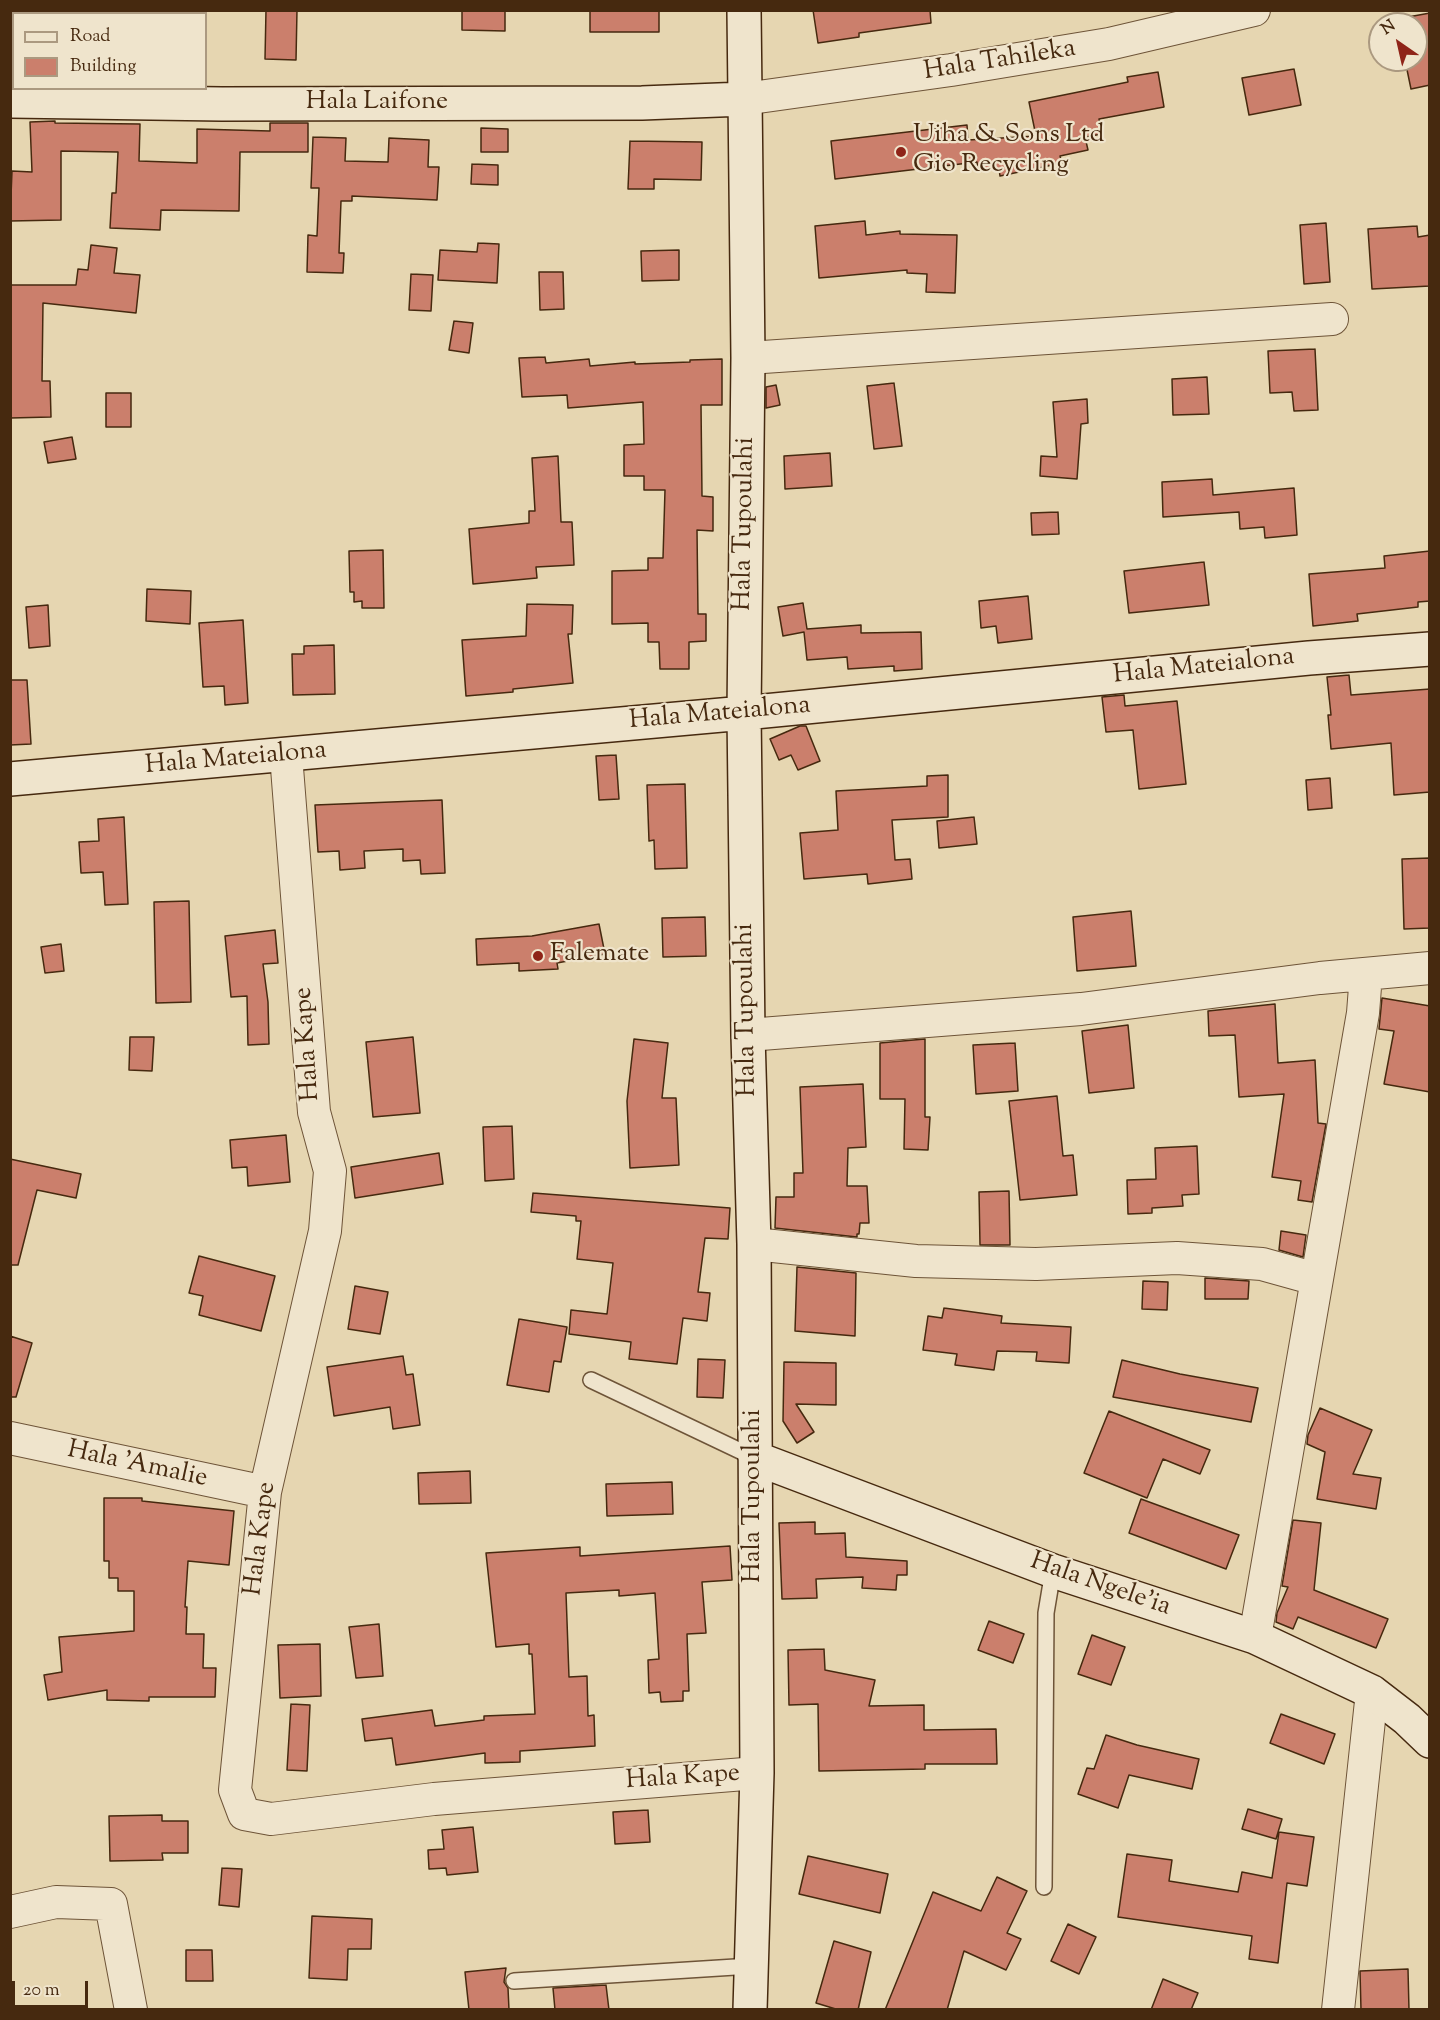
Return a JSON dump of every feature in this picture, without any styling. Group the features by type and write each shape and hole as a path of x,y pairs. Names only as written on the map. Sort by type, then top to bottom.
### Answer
{"street":[{"name":"Hala Tupoulahi","path":"744,10 748,358 744,713 748,1035 754,1244 757,1773 750,2010"},
{"name":"Hala Tahileka","path":"744,99 951,70 1098,46 1254,10"},
{"name":"Hala Laifone","path":"10,101 222,104 642,104 744,99"},
{"path":"748,358 1332,319"},
{"name":"Hala Mateialona","path":"10,780 744,713 1309,658 1430,649"},
{"name":"Hala Kape","path":"286,755 314,1112 330,1171 325,1231 265,1492 236,1790 244,1814 272,1819 434,1799 757,1773"},
{"path":"748,1035 1081,1009 1320,978 1430,968"},
{"path":"1255,1637 1363,1013 1366,974"},
{"path":"754,1244 916,1261 1036,1264 1177,1258 1262,1264 1316,1279"},
{"name":"Hala 'Amalie","path":"10,1438 265,1492"},
{"name":"Hala Ngele'ia","path":"755,1458 1053,1571 1255,1637 1372,1692 1407,1719 1430,1741"},
{"path":"1338,2010 1372,1692"},
{"path":"10,1912 56,1902 111,1904 131,2010"}],"lane":[{"path":"591,1380 755,1458"},
{"path":"1044,1887 1046,1613 1053,1571"},
{"path":"514,1981 751,1966"}],"building":[{"path":"266,10 297,10 296,60 265,59"},
{"path":"462,10 505,10 505,31 462,30"},
{"path":"590,10 659,10 659,32 590,32"},
{"path":"813,10 930,10 931,23 859,33 859,37 818,43"},
{"path":"1428,13 1430,13 1430,85 1411,89 1407,72 1428,72"},
{"path":"1294,69 1301,105 1249,115 1242,78"},
{"path":"1158,72 1164,107 1099,119 1102,134 1085,137 1088,150 1060,156 1062,163 1000,176 999,169 978,170 977,162 835,179 831,141 967,125 968,140 1036,136 1029,102 1128,82 1127,77"},
{"path":"55,121 55,123 140,124 139,161 197,163 197,129 270,131 270,123 308,123 308,152 240,152 239,211 161,210 160,230 110,228 112,193 116,193 118,152 61,151 61,220 10,221 12,171 32,172 30,122"},
{"path":"481,128 508,129 508,152 481,152"},
{"path":"313,137 346,138 345,161 388,162 389,138 429,140 428,167 439,167 437,200 352,196 352,201 341,201 339,253 344,253 343,273 307,272 308,235 317,236 319,188 311,188"},
{"path":"630,141 702,142 701,180 654,179 654,189 628,189"},
{"path":"472,164 498,165 498,185 471,184"},
{"path":"865,221 866,235 900,231 900,234 957,235 955,293 926,292 927,274 907,273 907,270 819,278 815,226"},
{"path":"1326,223 1330,282 1304,284 1300,225"},
{"path":"1417,226 1418,237 1430,235 1430,286 1372,289 1368,229"},
{"path":"478,243 499,244 497,283 438,280 440,250 477,252"},
{"path":"91,245 117,248 114,273 140,275 136,313 43,303 42,381 50,381 51,417 10,418 10,285 76,285 78,269 88,270"},
{"path":"679,250 679,280 642,281 641,251"},
{"path":"539,272 563,272 564,309 540,310"},
{"path":"411,274 433,275 431,311 409,310"},
{"path":"454,321 473,323 469,353 449,350"},
{"path":"1315,349 1318,410 1294,411 1292,392 1270,393 1268,351"},
{"path":"545,357 546,363 589,359 590,366 722,359 722,405 701,405 702,496 713,497 713,531 697,530 698,614 706,614 706,641 689,642 689,669 660,669 659,642 648,642 648,623 612,624 612,571 648,570 648,558 663,558 665,490 644,490 644,476 624,476 624,445 644,444 643,402 568,408 567,395 522,397 519,358"},
{"path":"1207,377 1209,414 1173,415 1172,379"},
{"path":"894,383 902,446 874,449 867,386"},
{"path":"776,385 780,405 766,408 766,387"},
{"path":"106,393 131,393 131,427 106,427"},
{"path":"1087,399 1088,423 1081,424 1077,479 1040,476 1041,456 1057,457 1053,402"},
{"path":"72,437 76,459 48,463 44,442"},
{"path":"830,453 832,486 785,489 784,456"},
{"path":"558,456 561,522 572,522 574,565 536,567 537,578 473,584 469,529 529,523 529,511 535,511 532,458"},
{"path":"1212,479 1213,495 1294,488 1297,535 1265,538 1264,527 1240,529 1239,512 1163,517 1162,482"},
{"path":"1058,512 1059,534 1032,535 1031,513"},
{"path":"383,550 384,608 362,608 362,601 354,602 354,592 350,592 349,551"},
{"path":"1430,551 1430,601 1418,602 1418,607 1357,614 1358,621 1313,626 1309,574 1385,568 1384,556"},
{"path":"1204,562 1209,605 1129,613 1124,571"},
{"path":"147,589 191,591 190,624 146,621"},
{"path":"1028,596 1032,639 998,643 996,626 981,628 979,601"},
{"path":"803,603 807,629 861,625 861,633 921,632 922,669 894,671 894,666 848,669 847,657 807,660 804,632 783,636 778,607"},
{"path":"527,604 573,605 572,634 568,634 573,683 466,696 462,640 526,636"},
{"path":"48,605 50,646 29,648 26,607"},
{"path":"243,620 248,703 225,705 224,686 203,687 199,623"},
{"path":"334,645 335,694 293,695 292,654 304,654 304,646"},
{"path":"1349,675 1351,695 1430,689 1430,792 1394,795 1391,743 1331,749 1328,715 1331,715 1327,677"},
{"path":"10,680 27,680 31,744 10,745"},
{"path":"1124,695 1125,706 1177,701 1186,784 1139,789 1133,730 1106,732 1102,697"},
{"path":"800,726 806,726 820,761 798,770 791,755 779,760 770,739"},
{"path":"616,755 619,799 599,800 596,756"},
{"path":"948,775 948,817 892,820 895,860 910,859 912,879 868,884 867,874 804,879 800,833 838,830 836,791 927,786 927,776"},
{"path":"1330,778 1332,808 1308,810 1306,780"},
{"path":"685,784 687,868 655,869 654,840 649,841 647,785"},
{"path":"442,800 445,873 421,874 420,860 403,861 403,849 364,851 365,868 340,870 339,851 318,852 315,805"},
{"path":"124,817 128,904 105,905 103,872 81,873 79,842 99,841 98,819"},
{"path":"974,817 977,844 939,848 937,821"},
{"path":"1430,858 1430,928 1404,929 1402,859"},
{"path":"189,901 191,1002 156,1003 154,902"},
{"path":"1131,911 1136,966 1077,971 1073,917"},
{"path":"705,917 706,956 663,957 662,918"},
{"path":"599,924 605,954 557,963 558,969 519,971 519,963 477,965 476,939 532,936"},
{"path":"275,930 278,963 263,964 268,1002 269,1044 248,1045 247,996 231,997 225,936"},
{"path":"61,944 64,971 45,973 41,947"},
{"path":"1382,998 1430,1006 1430,1092 1384,1084 1394,1031 1379,1029"},
{"path":"1275,1004 1278,1063 1315,1060 1318,1123 1326,1124 1312,1202 1298,1200 1301,1181 1272,1177 1284,1094 1239,1097 1235,1035 1209,1036 1208,1011"},
{"path":"1128,1025 1134,1088 1089,1093 1082,1031"},
{"path":"130,1037 154,1037 152,1071 129,1070"},
{"path":"413,1037 420,1113 373,1117 366,1042"},
{"path":"634,1039 668,1043 662,1098 676,1098 679,1165 630,1168 627,1101"},
{"path":"925,1039 925,1117 930,1117 928,1150 904,1149 905,1099 880,1099 880,1043"},
{"path":"1015,1043 1018,1091 976,1094 973,1045"},
{"path":"863,1084 866,1147 848,1148 847,1186 867,1186 869,1223 860,1223 857,1237 775,1228 776,1197 794,1197 794,1173 803,1173 800,1087"},
{"path":"1057,1096 1063,1156 1073,1155 1077,1195 1020,1200 1009,1101"},
{"path":"512,1126 514,1179 485,1181 483,1127"},
{"path":"286,1135 290,1182 248,1186 247,1167 232,1168 230,1140"},
{"path":"1197,1146 1199,1194 1182,1195 1183,1206 1152,1208 1152,1213 1128,1214 1127,1180 1156,1179 1155,1148"},
{"path":"439,1153 443,1184 355,1198 351,1167"},
{"path":"10,1159 81,1174 76,1198 37,1190 18,1265 10,1265"},
{"path":"1009,1191 1010,1245 980,1245 979,1192"},
{"path":"533,1193 730,1208 728,1239 705,1238 698,1292 710,1293 707,1321 683,1318 677,1364 629,1359 631,1342 569,1334 571,1310 607,1314 613,1263 577,1259 581,1221 576,1221 576,1216 531,1212"},
{"path":"1281,1231 1306,1235 1303,1257 1279,1250"},
{"path":"199,1256 275,1276 261,1331 199,1315 203,1296 189,1293"},
{"path":"797,1267 856,1273 855,1336 795,1331"},
{"path":"1205,1278 1249,1281 1248,1299 1205,1299"},
{"path":"1143,1281 1168,1282 1167,1310 1142,1309"},
{"path":"355,1286 388,1292 380,1334 348,1329"},
{"path":"944,1308 1002,1316 1001,1323 1071,1327 1069,1363 1036,1361 1037,1352 997,1351 994,1370 955,1365 957,1354 923,1350 928,1316 942,1318"},
{"path":"519,1319 567,1327 561,1362 554,1361 549,1392 507,1385"},
{"path":"10,1336 32,1343 16,1397 10,1397"},
{"path":"403,1356 406,1375 413,1374 420,1425 393,1429 390,1407 334,1416 327,1367"},
{"path":"698,1359 725,1360 723,1398 697,1397"},
{"path":"1122,1360 1180,1374 1258,1388 1251,1422 1113,1397"},
{"path":"784,1362 836,1363 836,1405 796,1404 814,1432 797,1443 783,1421"},
{"path":"1320,1408 1372,1430 1353,1474 1381,1478 1376,1509 1317,1499 1325,1452 1307,1444 1308,1435"},
{"path":"1109,1411 1210,1450 1200,1474 1163,1459 1147,1498 1084,1473"},
{"path":"470,1471 471,1503 419,1504 418,1473"},
{"path":"672,1482 673,1514 607,1516 606,1484"},
{"path":"104,1498 142,1498 142,1501 234,1511 229,1565 188,1561 186,1634 204,1634 203,1668 216,1668 215,1697 149,1697 149,1701 107,1700 107,1690 48,1700 44,1675 62,1672 59,1637 134,1631 134,1591 118,1591 118,1578 109,1578 109,1561 104,1561"},
{"path":"1141,1499 1239,1535 1226,1569 1129,1533"},
{"path":"1293,1520 1321,1523 1314,1590 1388,1619 1376,1648 1298,1617 1293,1629 1276,1622 1277,1613 1288,1587 1282,1586"},
{"path":"815,1522 815,1534 845,1533 846,1557 907,1561 907,1575 897,1575 896,1590 862,1588 863,1577 816,1579 817,1598 782,1599 779,1523"},
{"path":"730,1546 732,1580 702,1582 706,1633 687,1634 689,1691 683,1691 683,1701 661,1702 660,1692 649,1693 648,1660 659,1659 655,1593 619,1596 619,1590 566,1593 569,1677 587,1676 588,1716 594,1715 595,1746 520,1751 520,1762 485,1763 485,1753 396,1765 392,1738 365,1741 362,1719 432,1710 435,1726 484,1720 484,1716 535,1714 532,1654 529,1654 529,1644 496,1647 486,1553 580,1547 580,1556"},
{"path":"989,1621 1024,1634 1013,1663 978,1650"},
{"path":"379,1624 383,1676 356,1678 349,1627"},
{"path":"1092,1635 1125,1647 1111,1685 1078,1674"},
{"path":"320,1644 321,1696 280,1698 278,1645"},
{"path":"824,1649 825,1670 875,1680 869,1706 924,1705 924,1730 996,1729 997,1764 925,1764 925,1769 819,1771 818,1704 789,1705 788,1650"},
{"path":"291,1704 310,1705 307,1771 287,1770"},
{"path":"1281,1714 1335,1734 1324,1764 1270,1743"},
{"path":"1106,1735 1137,1745 1199,1759 1192,1789 1129,1775 1118,1808 1078,1794 1087,1768 1094,1769"},
{"path":"1248,1809 1282,1819 1276,1839 1242,1829"},
{"path":"648,1810 650,1842 615,1844 613,1812"},
{"path":"162,1815 162,1821 188,1821 188,1853 162,1853 163,1860 110,1861 109,1816"},
{"path":"473,1827 478,1872 447,1875 446,1868 429,1869 428,1850 444,1849 442,1830"},
{"path":"1279,1832 1314,1837 1307,1886 1287,1883 1278,1963 1249,1959 1252,1936 1118,1917 1127,1854 1172,1860 1169,1881 1238,1892 1242,1872 1272,1878"},
{"path":"808,1856 888,1874 880,1913 799,1894"},
{"path":"222,1868 242,1869 239,1907 219,1905"},
{"path":"997,1877 1027,1891 1007,1933 1021,1939 1006,1970 964,1951 947,2010 885,2010 933,1892 981,1911"},
{"path":"312,1916 372,1919 371,1949 348,1949 347,1980 309,1978"},
{"path":"1068,1924 1096,1937 1079,1974 1051,1961"},
{"path":"834,1941 871,1952 858,2010 839,2010 816,2003"},
{"path":"186,1950 212,1950 213,1981 186,1981"},
{"path":"506,1968 504,1982 508,1988 509,2010 469,2010 465,1972"},
{"path":"1408,1969 1409,2010 1361,2010 1360,1971"},
{"path":"1163,1979 1198,1993 1191,2010 1151,2010"},
{"path":"606,1985 609,2010 555,2010 553,1988"}],"place":[{"name":"Uiha & Sons Ltd Gio Recycling","path":"901,152"},
{"name":"Falemate","path":"538,956"}]}
